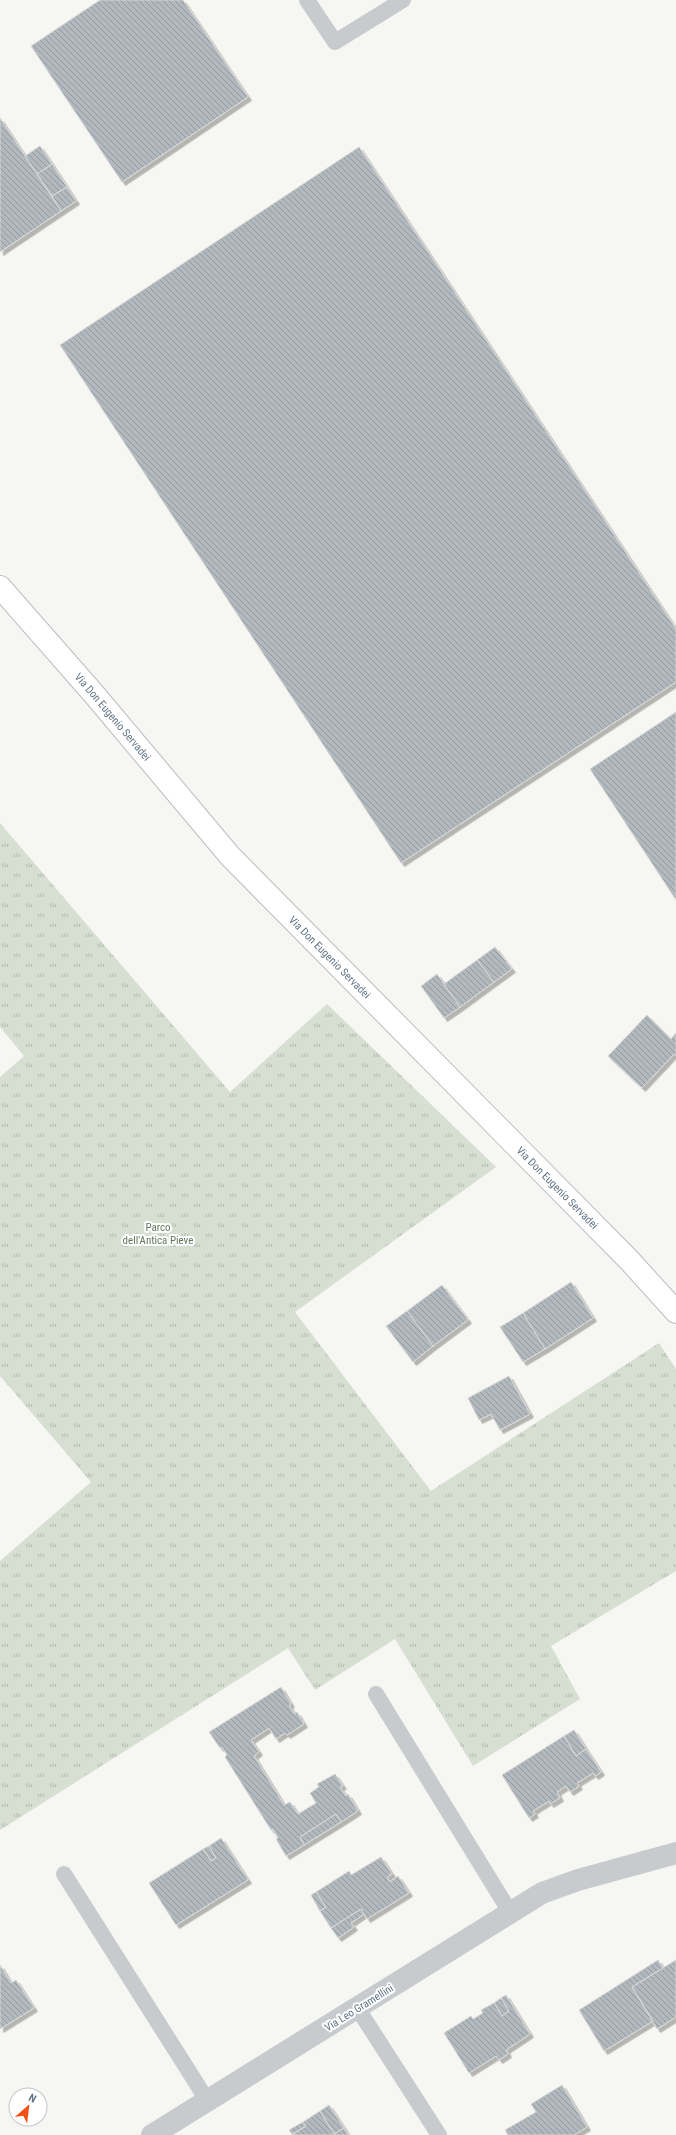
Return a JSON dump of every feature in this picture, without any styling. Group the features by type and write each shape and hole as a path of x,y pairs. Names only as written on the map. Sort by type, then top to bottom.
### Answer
{"street":[{"name":"Via Don Eugenio Servadei","path":"0,587 93,693 230,856 625,1255 676,1312"},
{"name":"Via Leo Gramellini","path":"152,2135 358,2009 542,1893 676,1853"}],"lane":[{"path":"307,0 335,42 403,0"},
{"path":"376,1694 510,1912"},
{"path":"64,1874 207,2100"},
{"path":"358,2009 439,2135"}],"green space":[{"name":"Parco dell'Antica Pieve","path":"0,823 230,1092 327,1004 496,1167 295,1312 431,1491 659,1343 676,1369 676,1571 551,1646 580,1699 473,1766 395,1639 315,1690 288,1648 0,1830 0,1561 91,1482 0,1376 0,1077 24,1056 0,1027"}],"building":[{"path":"100,0 183,0 248,97 122,182 31,46"},
{"path":"0,118 61,211 0,252"},
{"path":"40,146 52,164 37,174 25,156"},
{"path":"359,147 676,629 676,682 401,863 60,345"},
{"path":"52,164 67,187 52,196 37,174"},
{"path":"67,187 76,201 61,211 52,196"},
{"path":"676,712 676,900 590,769"},
{"path":"495,947 512,969 494,982 477,960"},
{"path":"477,960 494,982 460,1007 444,984"},
{"path":"437,974 460,1007 444,1018 421,986"},
{"path":"647,1015 671,1039 676,1033 676,1056 674,1054 642,1088 608,1056"},
{"path":"571,1282 593,1318 545,1349 523,1313"},
{"path":"442,1285 468,1320 433,1346 407,1311"},
{"path":"407,1311 433,1346 413,1362 386,1326"},
{"path":"523,1313 545,1349 523,1362 500,1327"},
{"path":"509,1376 530,1414 500,1430 491,1414 479,1420 468,1398"},
{"path":"281,1687 291,1704 289,1705 294,1714 297,1712 304,1724 287,1735 285,1733 276,1739 269,1728 251,1740 259,1752 254,1756 284,1805 290,1802 298,1814 316,1803 310,1793 319,1787 317,1784 335,1774 343,1786 340,1787 346,1796 348,1794 358,1811 341,1822 336,1814 300,1837 304,1845 286,1856 276,1839 278,1838 273,1829 271,1830 225,1757 227,1755 222,1747 220,1748 209,1732"},
{"path":"574,1730 586,1749 576,1756 564,1736"},
{"path":"564,1736 576,1756 586,1749 601,1772 595,1776 593,1773 577,1783 579,1786 570,1792 566,1786 557,1792 560,1798 550,1804 549,1801 533,1811 535,1814 529,1818 502,1775"},
{"path":"336,1814 341,1822 304,1845 300,1837"},
{"path":"221,1838 248,1880 176,1925 149,1883 203,1849 211,1861 216,1858 209,1846"},
{"path":"209,1846 216,1858 211,1861 203,1849"},
{"path":"381,1857 392,1874 387,1877 390,1882 398,1876 409,1893 367,1919 361,1909 331,1928 320,1911 326,1907 316,1892 349,1871 351,1875"},
{"path":"316,1892 326,1907 320,1911 311,1895"},
{"path":"361,1909 364,1914 351,1923 354,1927 338,1938 331,1928"},
{"path":"658,1960 663,1968 632,1987 653,2021 604,2051 579,2010"},
{"path":"676,1960 676,2017 657,2029 632,1987"},
{"path":"0,1965 11,1983 16,1980 34,2008 0,2029"},
{"path":"506,1995 530,2034 506,2050 508,2054 499,2060 496,2056 469,2073 444,2033 471,2016 473,2019 483,2013 481,2010 494,2003 502,2016 509,2011 501,1998"},
{"path":"501,1998 509,2011 502,2016 494,2003"},
{"path":"562,2085 587,2127 574,2135 508,2135 505,2130 536,2112 531,2104"},
{"path":"329,2105 344,2128 334,2134 320,2111"},
{"path":"320,2111 335,2135 292,2135 306,2126 303,2122"},
{"path":"303,2122 306,2126 292,2134 289,2130"},
{"path":"344,2128 348,2135 334,2134"}]}
